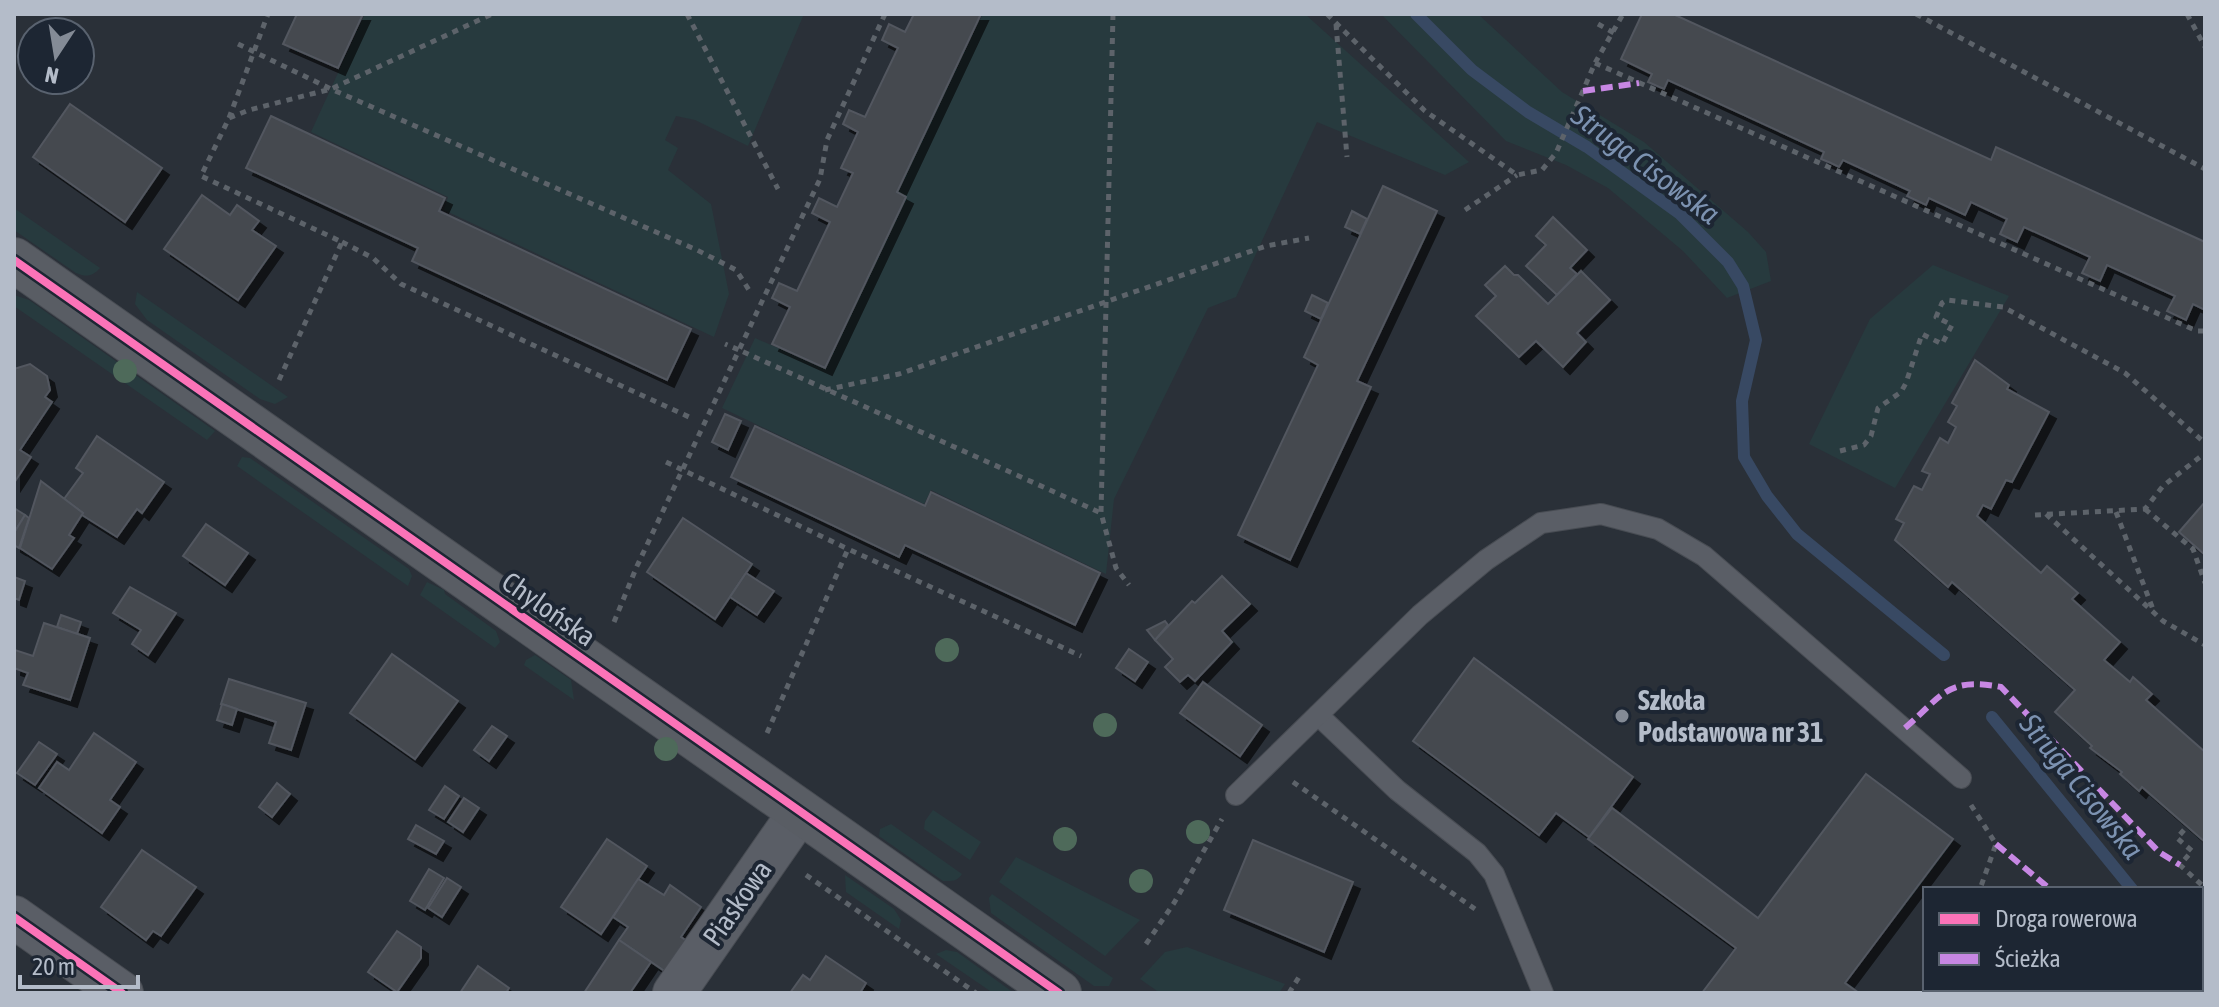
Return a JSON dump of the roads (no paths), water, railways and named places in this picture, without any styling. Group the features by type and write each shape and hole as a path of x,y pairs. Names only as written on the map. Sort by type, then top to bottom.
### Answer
{"street":[{"name":"Chylońska","path":"14,260 1059,993"},
{"name":"Piaskowa","path":"674,993 799,813"},
{"path":"14,917 122,993"}],"lane":[{"path":"1234,804 1318,715 1420,615 1486,560 1541,523 1601,514 1658,529 1704,556 1961,778"},
{"path":"1318,715 1397,790 1477,853 1494,874 1543,993"}],"waterway":[{"name":"Struga Cisowska","path":"1416,14 1472,70 1528,112 1587,147 1680,214 1728,262 1743,286 1756,340 1742,401 1744,457 1767,496 1797,534 1944,655"},
{"name":"Struga Cisowska","path":"1992,717 2130,887"}],"place":[{"name":"Szkoła Podstawowa nr 31","path":"1622,716"}]}
